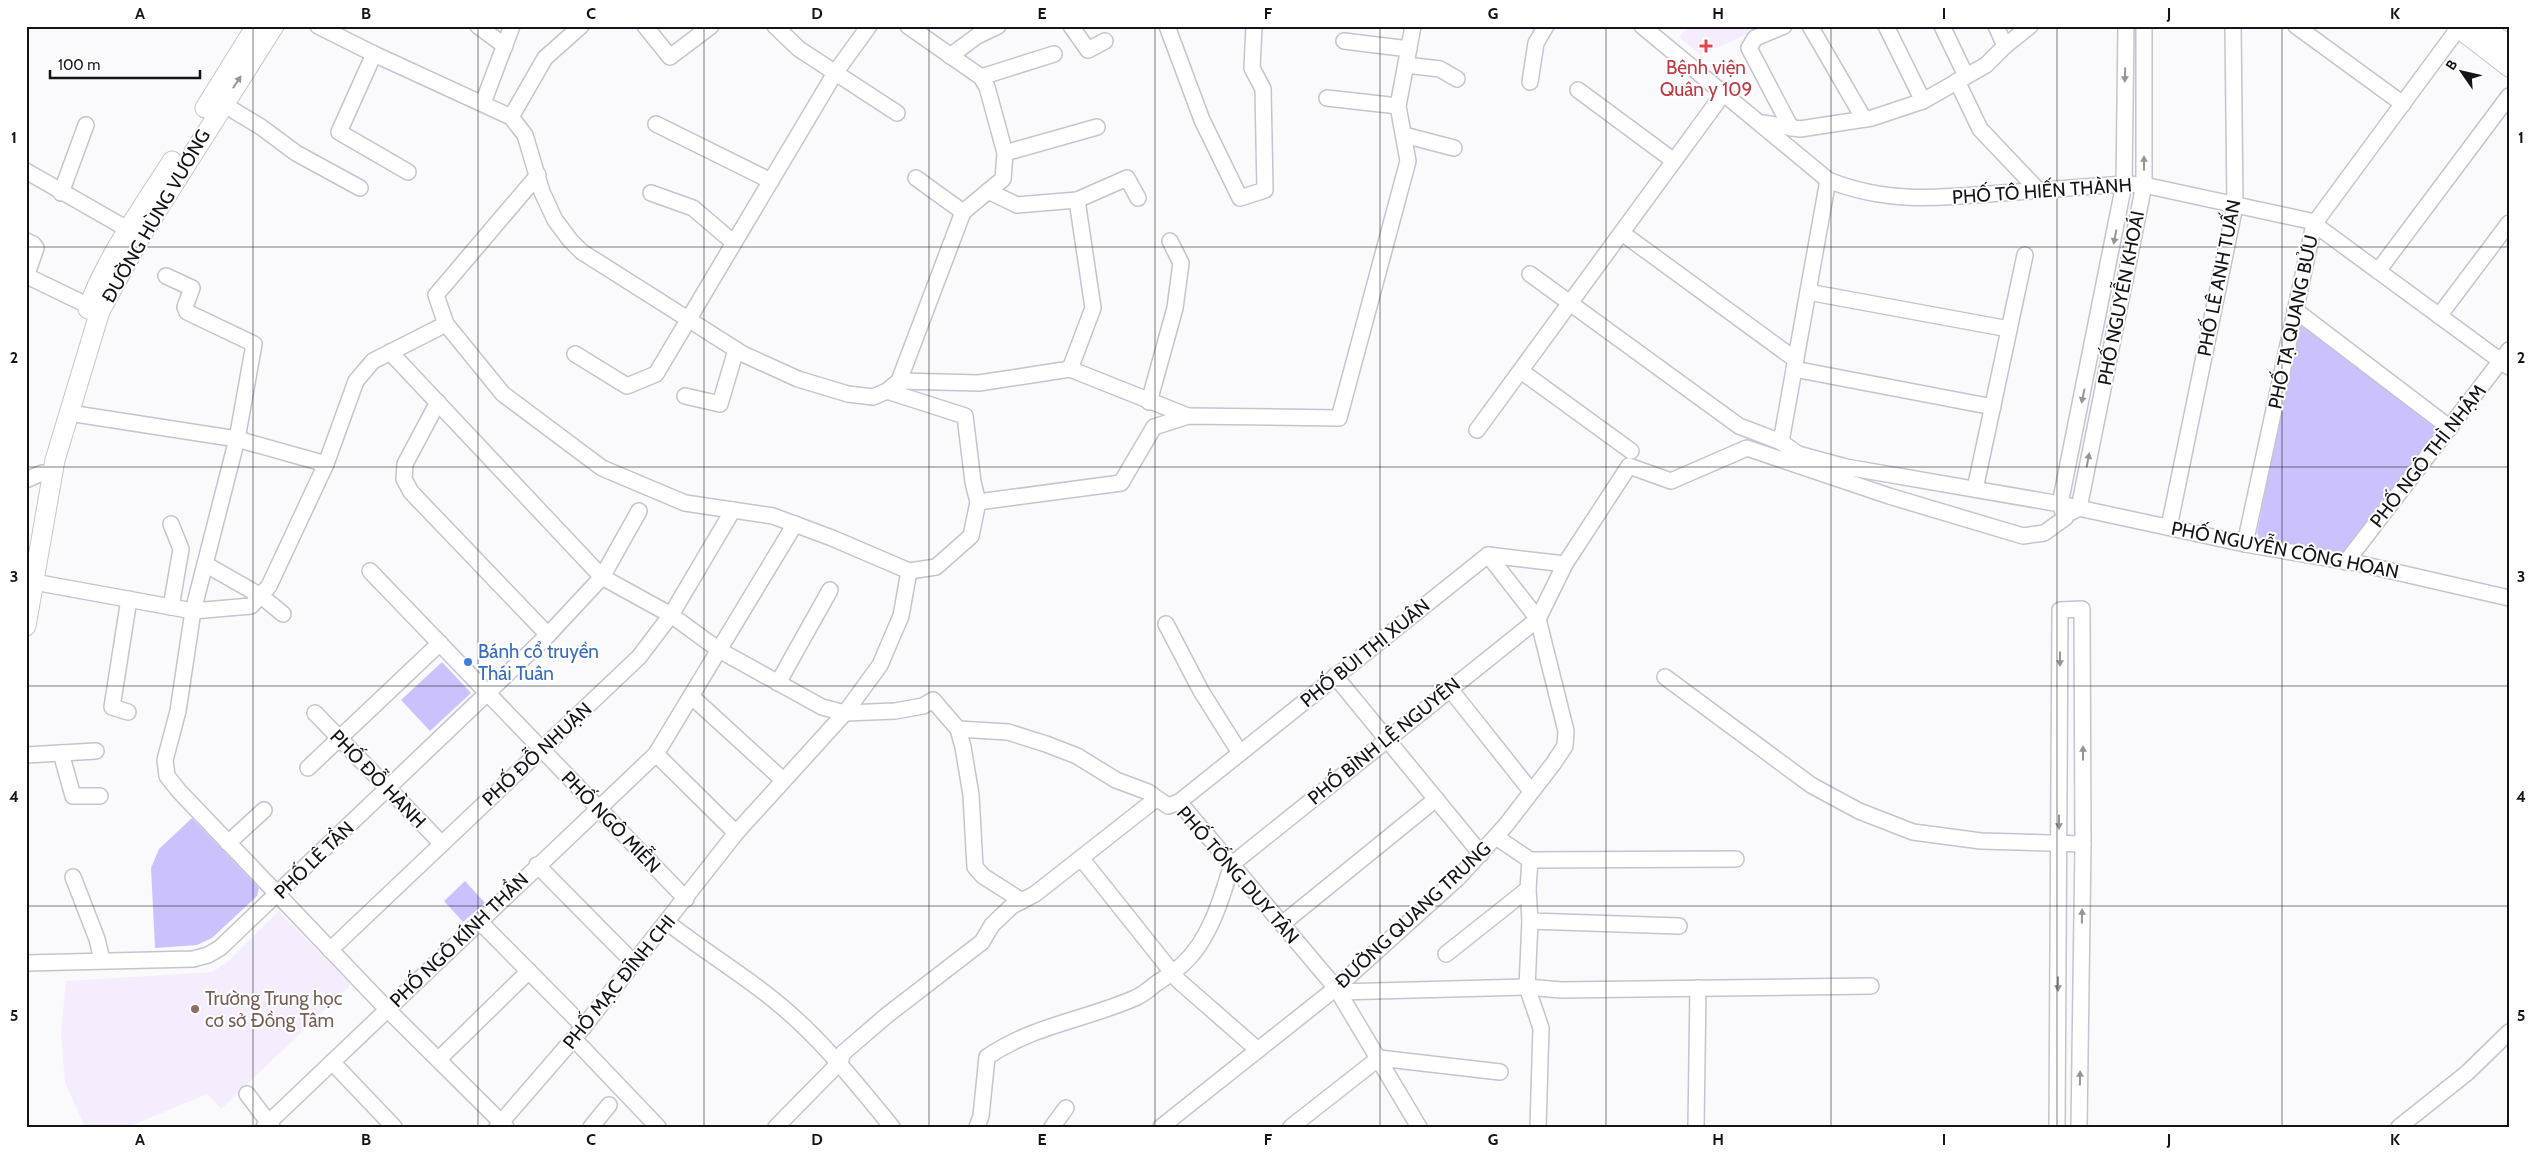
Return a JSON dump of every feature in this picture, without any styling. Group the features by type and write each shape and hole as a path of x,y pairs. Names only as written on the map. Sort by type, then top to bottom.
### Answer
{"main road":[{"name":"ĐƯỜNG HÙNG VƯƠNG","path":"26,556 34,477 44,458 89,306 129,230 256,26"},
{"name":"ĐƯỜNG HÙNG VƯƠNG","path":"26,626 55,460 104,303 141,236 274,26"},
{"path":"2482,26 2509,46"},
{"path":"2459,27 2509,67"}],"street":[{"path":"318,26 511,117 525,135 555,220 582,252 736,350 798,379 848,394 872,397 893,386 979,383 1070,370 1188,416"},
{"path":"478,26 505,46"},
{"path":"483,103 512,26"},
{"path":"511,117 545,58 580,26"},
{"path":"645,26 670,57 711,26"},
{"path":"776,26 790,42 897,113"},
{"path":"575,354 627,386 656,374 835,73 869,26"},
{"path":"893,386 963,212 988,190 1003,180 1005,153 987,87 981,77 908,26"},
{"path":"950,56 977,36 998,26"},
{"path":"1071,26 1088,50 1104,41"},
{"path":"1167,26 1202,120 1240,198 1265,190 1263,89 1252,68 1254,26"},
{"path":"1154,427 1188,416 1339,418 1408,161 1398,106 1413,26"},
{"path":"1530,82 1536,43 1546,26"},
{"name":"PHỐ TÔ HIẾN THÀNH","path":"1642,26 1828,180 1854,190 1886,196 1925,199 2124,184 2144,185 2310,221 2439,316 2506,360"},
{"path":"1784,26 1754,38 1749,48 1791,128"},
{"path":"1810,26 1864,119"},
{"path":"1886,26 1923,101"},
{"path":"1942,26 1980,129 2038,190"},
{"path":"1996,26 2005,46"},
{"path":"1761,123 1800,129 1864,119 1923,101 1986,65 2005,46 2030,26"},
{"name":"PHỐ NGUYỄN KHOÁI","path":"2062,511 2124,184 2126,26"},
{"name":"PHỐ NGUYỄN KHOÁI","path":"2078,508 2144,185 2144,26"},
{"name":"PHỐ LÊ ANH TUẤN","path":"2169,527 2235,206 2232,26"},
{"path":"2296,26 2403,104"},
{"name":"PHỐ TẠ QUANG BỬU","path":"2245,544 2314,224 2459,27"},
{"path":"1344,41 1409,49"},
{"path":"374,54 339,132 408,172"},
{"path":"981,77 1054,54"},
{"path":"1406,65 1440,69 1457,79"},
{"path":"1578,90 1674,161"},
{"path":"1477,430 1723,94"},
{"path":"2378,271 2509,96"},
{"path":"1327,98 1398,106"},
{"path":"223,104 261,127 296,153 360,188"},
{"path":"656,124 771,181"},
{"path":"61,192 86,125"},
{"path":"1005,153 1097,127"},
{"path":"1404,134 1454,148"},
{"path":"26,171 129,230"},
{"path":"538,175 436,295 446,324 503,394 602,468 686,503 773,516 909,572 936,567 971,536 978,502 973,482 965,416 893,386"},
{"path":"916,178 963,212"},
{"path":"988,190 1017,205 1078,200 1127,178 1138,198"},
{"path":"1781,442 1828,180"},
{"path":"651,193 693,208 734,243"},
{"path":"1070,370 1093,308 1078,200"},
{"path":"2439,316 2509,222"},
{"path":"1622,233 1795,364 1993,407"},
{"path":"1149,402 1175,308 1180,263 1170,241"},
{"path":"26,242 33,244 36,248 27,274 28,278 89,306"},
{"path":"1976,489 2025,255"},
{"name":"PHỐ NGUYỄN CÔNG HOAN","path":"1530,274 1739,426 1781,442 1798,454 1846,467 1976,489 2062,511 2078,508 2245,544 2346,562 2507,595"},
{"path":"166,276 192,288 185,308 187,312 254,344 237,439 193,610 178,711 166,760 167,776 172,784 330,950 502,1125"},
{"path":"1808,292 2009,329"},
{"path":"2295,310 2450,428"},
{"path":"34,582 193,610 251,606 269,586 326,464 356,381 372,361 446,324"},
{"path":"685,396 720,404 736,350"},
{"path":"390,352 602,577 671,615 719,650 822,707 845,713 895,711 923,706 933,700 958,729 971,795 974,867 983,876 1022,901"},
{"name":"PHỐ NGÔ THÌ NHẬM","path":"2346,562 2450,428 2506,360"},
{"path":"1521,371 1631,451"},
{"path":"438,402 405,464 404,479 411,492 548,635"},
{"path":"978,502 1121,483 1167,408"},
{"path":"69,413 237,439 326,464"},
{"path":"1488,555 1538,620 1565,564 1629,466 1671,481 1747,448 1889,496 2023,536 2044,533 2062,511"},
{"name":"PHỐ ĐỖ NHUẬN","path":"330,950 639,657 671,615 733,510"},
{"name":"PHỐ LÊ TẦN","path":"26,963 193,959 208,955 220,948 278,895 548,635 602,577 640,511"},
{"path":"171,524 181,549 171,606"},
{"name":"PHỐ NGÔ KÍNH THẦN","path":"268,1125 597,807 656,754 795,524"},
{"path":"1488,555 1565,564"},
{"name":"PHỐ BÙI THỊ XUÂN","path":"1179,802 1488,555"},
{"path":"205,564 261,596 283,614"},
{"name":"PHỐ NGÔ MIỄN","path":"370,571 686,899"},
{"path":"845,713 880,665 901,616 909,572"},
{"path":"778,682 830,590"},
{"path":"128,599 112,707 128,712"},
{"path":"2057,1127 2060,610 2082,609 2083,844 2079,1127"},
{"name":"PHỐ BÌNH LỆ NGUYÊN","path":"1232,864 1386,738 1538,620"},
{"name":"ĐƯỜNG QUANG TRUNG","path":"1161,1127 1337,990 1459,877 1496,837 1565,746 1566,731 1538,620"},
{"path":"1166,624 1201,690 1240,753"},
{"path":"308,768 440,644"},
{"path":"1335,676 1480,854"},
{"path":"1665,677 1810,786 1859,811 1913,832 1981,841 2083,844"},
{"path":"1450,688 1531,791"},
{"path":"691,696 783,780"},
{"name":"PHỐ ĐỖ HÀNH","path":"314,713 442,844"},
{"name":"PHỐ MẠC ĐĨNH CHI","path":"502,1125 584,1027 736,833 845,713"},
{"name":"PHỐ TỐNG DUY TÂN","path":"958,729 1008,732 1046,744 1077,756 1116,780 1148,792 1168,806 1179,802 1337,990 1419,1127"},
{"path":"26,756 96,750"},
{"path":"61,753 73,796 100,796"},
{"path":"656,754 736,833"},
{"path":"776,1127 840,1062 843,1053 886,1016 982,942 992,925 1012,906 1035,894 1156,799"},
{"path":"1282,924 1436,799"},
{"path":"228,843 264,810"},
{"path":"1496,837 1530,860 1691,861 1736,859"},
{"path":"1081,858 1179,981 1258,1050"},
{"path":"1530,860 1527,987 1541,1028 1538,1127"},
{"path":"977,1127 981,1116 987,1057 1017,1038 1136,998 1173,972 1186,961 1203,937 1222,898 1232,864"},
{"path":"538,865 634,963"},
{"path":"73,877 97,939 102,960"},
{"path":"1446,954 1528,889"},
{"path":"479,920 584,1027"},
{"path":"1530,921 1679,926"},
{"path":"667,922 698,947 776,1001 840,1062 892,1127"},
{"path":"439,1060 529,971"},
{"path":"1337,990 1527,987 1561,990 1871,986"},
{"path":"1696,1127 1698,988"},
{"path":"2399,1127 2467,1072 2509,1032"},
{"path":"574,1039 658,1127"},
{"path":"1292,1127 1379,1058 1500,1072"},
{"path":"332,1062 394,1127"},
{"path":"247,1094 268,1125"},
{"path":"591,1127 609,1105"},
{"path":"1052,1127 1066,1108"}],"shaded area":[{"name":"Bệnh viện Quân y 109","path":"1689,26 1765,26 1701,55 1679,37"},
{"path":"2305,324 2441,427 2342,556 2260,539 2257,533 2295,335 2298,328"},
{"path":"442,662 471,693 430,731 401,700"},
{"path":"192,818 259,888 257,896 212,938 197,945 155,948 151,868 159,849"},
{"path":"465,881 485,903 463,922 444,901"},
{"name":"Trường Trung học cơ sở Đồng Tâm","path":"279,911 351,985 221,1109 207,1094 128,1127 85,1127 65,1083 61,1033 66,981 212,972 226,963"}],"place":[{"name":"Bệnh viện Quân y 109","path":"1706,46"},
{"name":"Bánh cổ truyền Thái Tuân","path":"468,662"},
{"name":"Trường Trung học cơ sở Đồng Tâm","path":"195,1009"}]}
